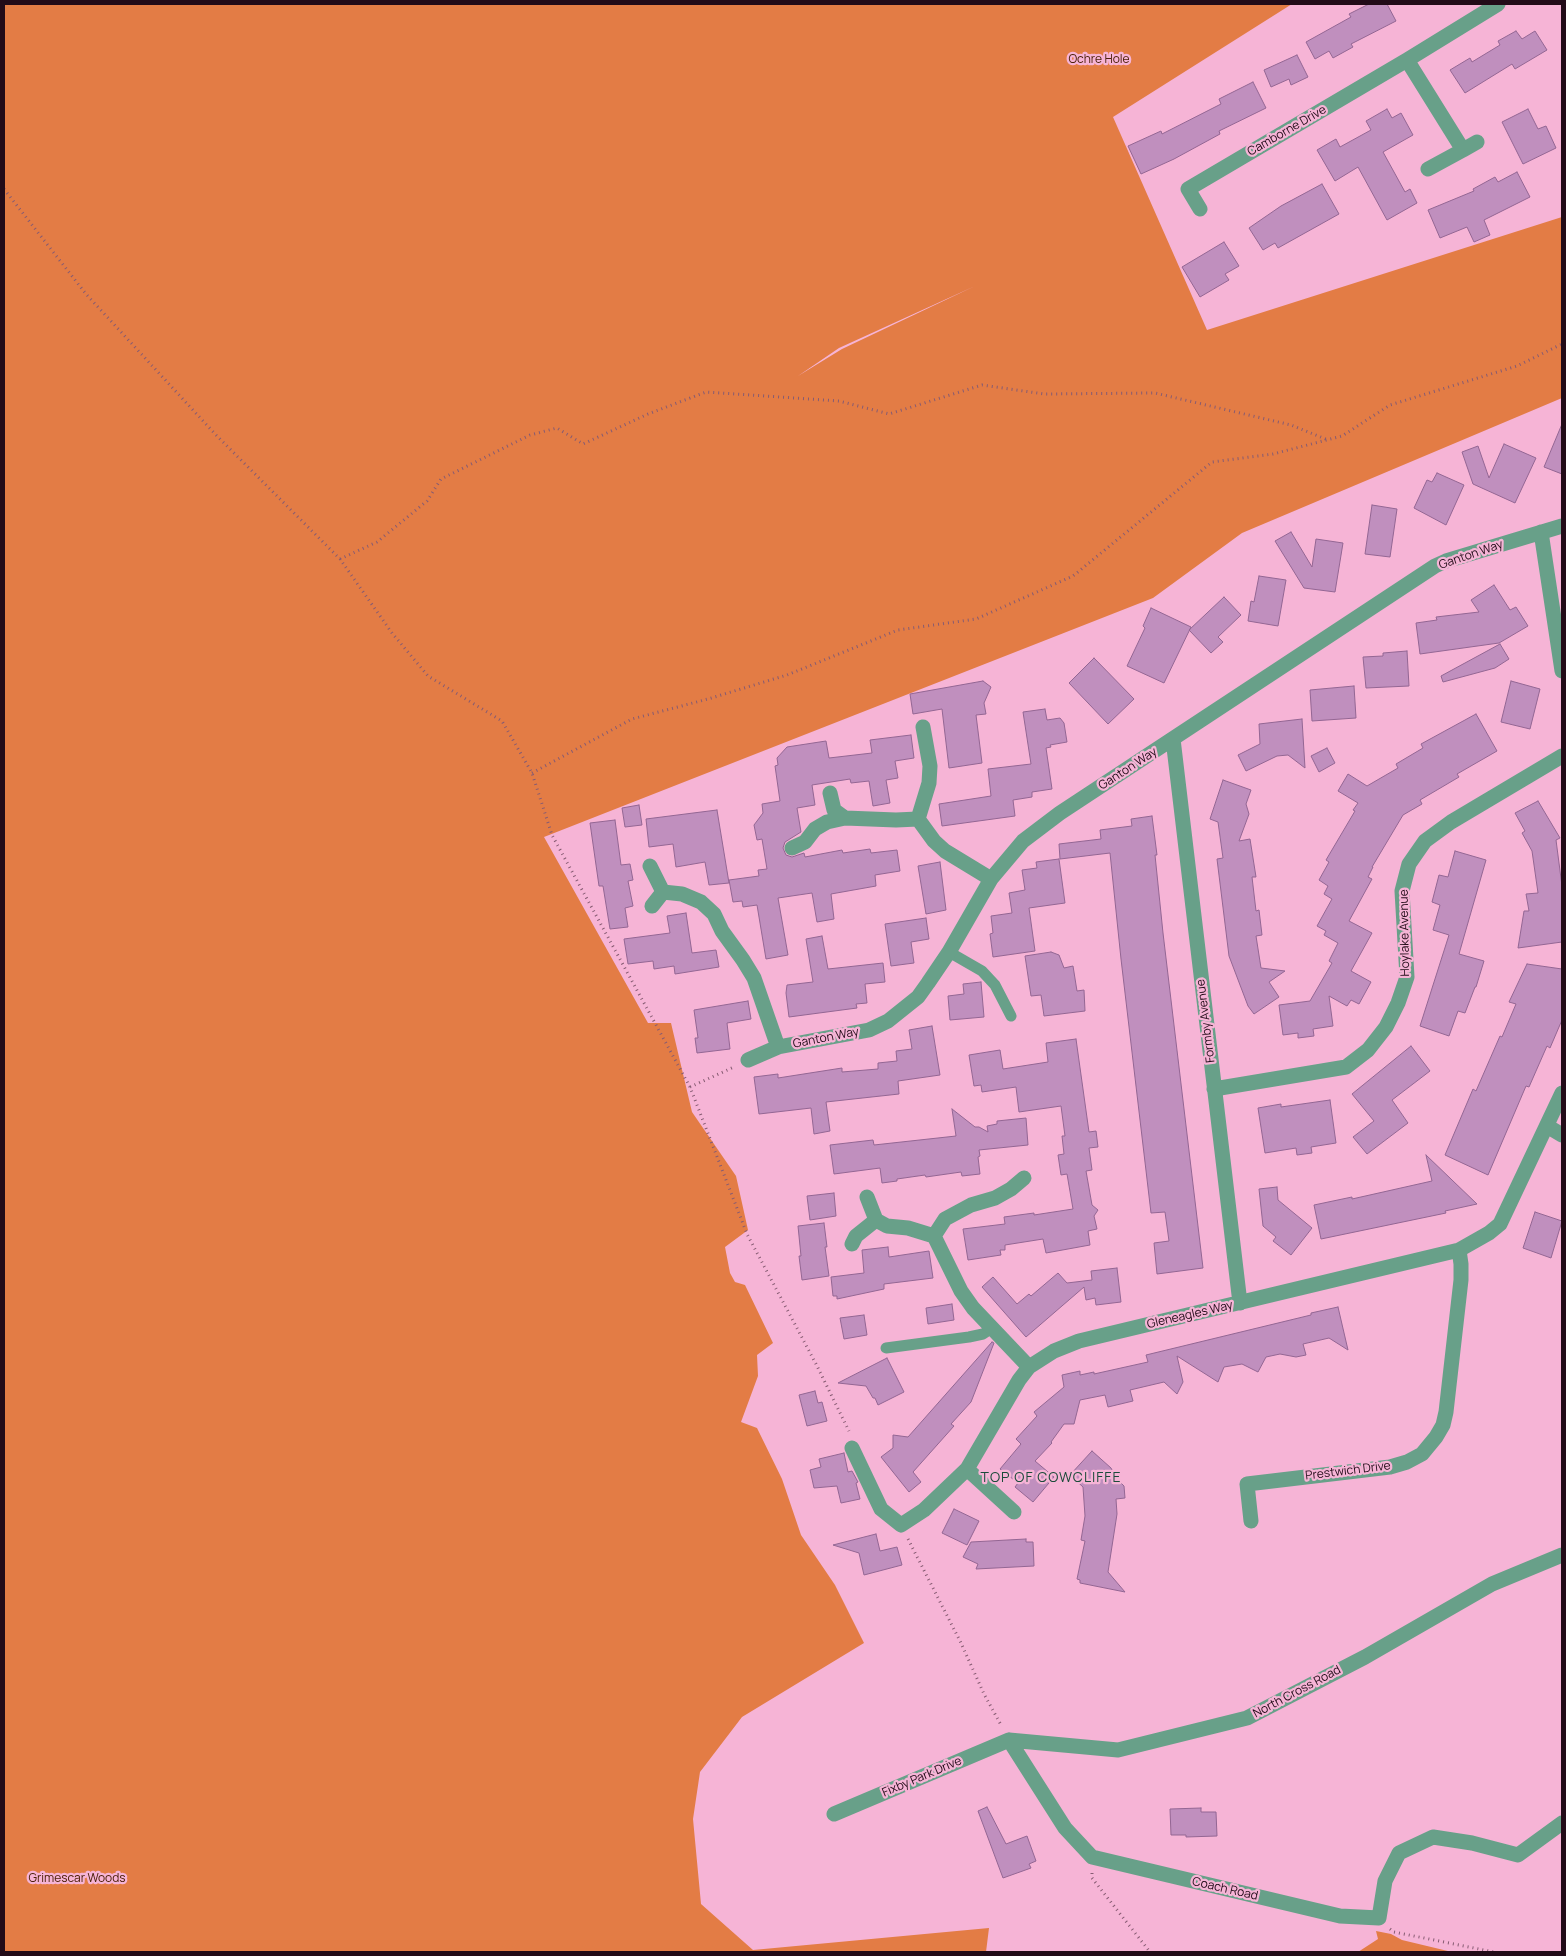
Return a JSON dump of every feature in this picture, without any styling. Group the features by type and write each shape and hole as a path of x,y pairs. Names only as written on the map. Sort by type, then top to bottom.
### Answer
{"street":[{"name":"Camborne Drive","path":"1200,209 1188,189 1498,4"},
{"path":"1407,60 1463,150"},
{"path":"1428,168 1477,142"},
{"name":"Ganton Way","path":"748,1060 778,1047 869,1030 888,1021 918,997 949,952 991,879 1022,841 1435,566 1562,526"},
{"path":"1541,532 1562,671"},
{"path":"918,819 929,783 930,766 924,727"},
{"name":"Formby Avenue","path":"1173,739 1240,1303"},
{"name":"Hoylake Avenue","path":"1214,1089 1346,1067 1368,1050 1386,1027 1398,1003 1407,977 1402,891 1409,864 1425,841 1451,822 1562,756"},
{"path":"830,793 834,810 845,818"},
{"path":"792,848 805,842 815,829 827,822 845,818 918,819"},
{"path":"918,819 934,841 945,851 991,879"},
{"path":"650,866 663,892"},
{"path":"652,906 663,892"},
{"path":"663,892 682,894 701,902 714,914 722,931 744,960 754,978 778,1047"},
{"name":"Gleneagles Way","path":"901,1525 924,1510 967,1469 1019,1380 1029,1367 1054,1351 1079,1342 1459,1250 1489,1233 1500,1224 1562,1093"},
{"path":"1547,1126 1562,1134"},
{"path":"934,1236 945,1220 971,1205 996,1198 1024,1178"},
{"path":"867,1196 876,1220 887,1226 908,1228 934,1236 960,1291 973,1308 1029,1367"},
{"path":"852,1244 856,1236 876,1220"},
{"name":"Prestwich Drive","path":"1251,1521 1247,1484 1390,1466 1407,1462 1422,1454 1436,1437 1443,1425 1446,1412 1461,1280 1459,1250"},
{"path":"852,1448 881,1509 901,1525"},
{"path":"967,1469 1014,1512"},
{"name":"North Cross Road","path":"1009,1740 1118,1750 1247,1718 1365,1656 1492,1584 1562,1555"},
{"path":"1009,1740 1065,1828 1092,1857"},
{"name":"Fixby Park Drive","path":"834,1814 1009,1740"},
{"path":"1379,1918 1385,1881 1399,1853 1433,1837 1518,1855 1562,1823"},
{"name":"Coach Road","path":"1092,1857 1340,1916 1379,1918"}],"lane":[{"path":"949,952 982,972 996,985 1011,1016"},
{"path":"886,1348 969,1337 983,1334 992,1328"}],"path":[{"path":"4,189 86,294 216,435 340,559 392,633 428,676 502,721 532,773 552,835 690,1087 747,1234 816,1364 854,1441 852,1448"},
{"path":"532,773 632,718 708,699 786,675 898,630 976,619 1073,576 1212,462 1273,454 1342,436 1390,405 1517,366 1562,344"},
{"path":"340,559 377,542 427,501 441,479 530,435 557,428 583,444 648,414 706,392 839,401 889,414 982,385 1044,394 1155,393 1291,426 1328,440"},
{"path":"690,1087 748,1060"},
{"path":"901,1525 961,1643 984,1694 1009,1740"},
{"path":"1092,1857 1092,1878 1150,1952"},
{"path":"1379,1918 1394,1932 1494,1952"}],"green space":[{"path":"4,4 1292,4 1113,117 1207,330 1562,217 1562,398 1242,533 1153,598 544,837 648,1023 671,1023 692,1112 736,1176 748,1230 725,1247 730,1273 735,1282 745,1285 773,1343 757,1355 758,1376 741,1422 757,1428 782,1479 801,1535 835,1585 864,1643 742,1717 700,1772 693,1819 701,1904 753,1950 989,1928 986,1952 4,1952","holes":["975,286 842,349 798,376 839,348"]},
{"path":"1376,1931 1391,1934 1402,1940 1452,1952 1358,1952 1378,1939"}],"building":[{"path":"1369,4 1387,4 1396,21 1351,44 1353,47 1333,58 1329,51 1315,59 1306,42 1351,17 1349,14"},
{"path":"1516,31 1522,39 1535,31 1547,50 1515,69 1512,64 1465,93 1450,70 1470,58 1472,62 1500,45 1498,41"},
{"path":"1297,55 1308,77 1291,85 1289,79 1271,87 1264,70"},
{"path":"1253,82 1266,108 1219,131 1220,134 1174,159 1141,174 1128,146 1161,131 1162,134 1221,104 1219,99"},
{"path":"1387,109 1392,118 1401,113 1413,135 1383,152 1405,192 1410,189 1417,203 1387,220 1358,167 1335,181 1317,150 1336,139 1340,147 1371,130 1366,121"},
{"path":"1528,109 1538,129 1546,126 1556,148 1523,164 1502,122"},
{"path":"1517,172 1530,197 1484,220 1490,235 1474,242 1467,227 1440,238 1428,210 1474,191 1473,189 1495,177 1498,182"},
{"path":"1322,184 1339,214 1278,248 1275,243 1263,250 1249,228 1281,206"},
{"path":"1224,242 1239,266 1225,274 1229,280 1200,297 1182,267"},
{"path":"1562,424 1562,474 1544,467"},
{"path":"1504,444 1536,458 1515,503 1473,484 1462,452 1478,446 1489,478"},
{"path":"1437,473 1464,485 1446,525 1414,508 1427,480 1432,482"},
{"path":"1372,505 1397,509 1390,557 1365,554"},
{"path":"1291,532 1312,567 1316,539 1343,543 1335,592 1304,588 1275,541"},
{"path":"1259,576 1286,580 1278,626 1248,621 1251,601 1254,602"},
{"path":"1494,585 1510,610 1516,607 1528,626 1499,643 1420,654 1416,623 1437,620 1436,617 1479,612 1471,600"},
{"path":"1224,597 1241,615 1218,637 1223,642 1211,653 1189,630"},
{"path":"1151,608 1191,627 1164,683 1127,666 1145,628 1143,626"},
{"path":"1500,644 1509,659 1495,668 1443,682 1441,676"},
{"path":"1407,651 1409,686 1366,688 1363,657 1383,656 1383,653"},
{"path":"1094,658 1134,699 1108,724 1069,683"},
{"path":"983,681 991,687 984,703 986,714 976,715 982,763 949,768 942,709 913,714 910,694"},
{"path":"1511,681 1540,689 1530,729 1501,722"},
{"path":"1354,686 1356,718 1312,721 1310,690"},
{"path":"1045,709 1047,720 1060,718 1064,723 1067,742 1050,745 1051,747 1046,748 1052,789 1032,792 1032,797 1013,800 1015,816 942,826 939,804 991,796 988,769 1031,764 1023,712"},
{"path":"1476,714 1497,751 1457,774 1459,777 1420,800 1422,804 1403,815 1372,867 1368,877 1372,879 1349,921 1372,933 1351,971 1371,982 1359,1004 1351,1000 1347,1006 1329,996 1333,1026 1313,1029 1314,1036 1298,1038 1298,1033 1283,1035 1279,1005 1310,1001 1332,963 1329,961 1338,943 1324,935 1326,931 1317,926 1332,899 1324,894 1328,886 1319,880 1329,862 1326,860 1358,803 1338,791 1348,774 1367,786 1398,768 1396,764 1423,748 1421,744"},
{"path":"1302,719 1305,768 1288,755 1277,756 1246,771 1238,755 1260,744 1259,724"},
{"path":"911,735 914,758 895,761 898,778 886,780 890,803 873,806 869,781 851,783 850,779 812,785 815,805 797,808 801,832 785,842 783,848 786,855 792,857 804,853 805,857 842,850 843,853 870,849 871,853 897,850 900,871 875,875 876,886 831,894 834,919 817,922 812,893 778,898 788,955 766,959 757,905 743,907 742,901 733,902 729,880 759,876 758,870 767,869 762,839 757,840 754,825 763,813 762,804 780,801 775,766 778,765 777,758 787,747 826,741 829,758 872,753 870,740"},
{"path":"1327,748 1335,763 1319,772 1311,756"},
{"path":"1223,780 1251,790 1246,804 1249,814 1239,841 1250,839 1256,877 1252,877 1256,911 1259,910 1262,935 1256,936 1261,968 1285,971 1269,982 1279,997 1254,1014 1248,1006 1229,956 1217,859 1223,858 1218,822 1210,819"},
{"path":"1538,801 1560,838 1556,840 1562,886 1562,942 1518,948 1524,911 1529,911 1526,894 1538,893 1532,851 1522,833 1525,831 1515,813"},
{"path":"639,805 642,825 625,827 622,808"},
{"path":"717,810 729,883 709,885 705,862 676,867 673,844 649,847 646,819"},
{"path":"1152,816 1163,933 1203,1268 1157,1274 1154,1243 1169,1241 1165,1212 1151,1213 1110,853 1060,859 1059,844 1101,839 1100,830 1132,826 1131,819"},
{"path":"615,820 621,865 630,864 633,880 628,881 633,906 625,908 628,927 610,929 603,886 599,886 590,823"},
{"path":"1455,851 1486,860 1459,954 1484,961 1465,1013 1458,1011 1449,1036 1420,1026 1449,935 1433,930 1440,905 1432,902 1439,875 1448,877"},
{"path":"1059,859 1065,903 1029,908 1035,951 993,957 990,934 993,933 991,916 1012,913 1009,893 1025,890 1022,870 1037,868 1036,862"},
{"path":"940,862 946,910 926,914 918,866"},
{"path":"686,913 692,953 716,950 719,967 675,974 674,966 654,969 653,961 628,964 624,939 670,933 667,916"},
{"path":"926,918 929,939 911,942 914,963 891,966 885,924"},
{"path":"822,936 828,969 883,963 885,982 865,984 867,1003 856,1004 857,1008 789,1017 787,985 813,982 806,939"},
{"path":"1051,952 1059,955 1064,968 1073,966 1077,991 1084,990 1085,1011 1044,1016 1041,995 1031,996 1025,956"},
{"path":"1527,964 1562,969 1562,1020 1550,1048 1547,1046 1529,1087 1526,1086 1488,1175 1445,1155 1473,1089 1476,1091 1500,1036 1502,1037 1516,1004 1509,1002"},
{"path":"981,982 984,1017 950,1020 948,996 964,994 963,984"},
{"path":"748,1001 751,1019 727,1023 730,1049 697,1053 695,1038 698,1038 694,1010"},
{"path":"932,1026 940,1075 898,1081 899,1094 826,1102 830,1131 814,1134 811,1108 759,1114 754,1077 778,1074 778,1078 842,1068 842,1072 878,1069 878,1063 897,1061 896,1051 912,1049 909,1030"},
{"path":"1076,1039 1089,1132 1096,1131 1098,1147 1089,1148 1092,1170 1086,1171 1092,1205 1098,1210 1094,1216 1097,1229 1088,1231 1090,1245 1046,1253 1043,1239 1005,1245 1005,1250 1000,1250 1001,1255 968,1260 963,1229 1005,1224 1004,1217 1073,1209 1067,1174 1061,1175 1058,1155 1064,1154 1062,1136 1065,1136 1061,1106 1019,1112 1016,1087 982,1092 981,1085 974,1086 969,1055 1000,1050 1003,1069 1048,1062 1046,1043"},
{"path":"1411,1046 1430,1071 1392,1100 1408,1123 1367,1154 1353,1137 1374,1121 1352,1094"},
{"path":"1330,1100 1336,1143 1311,1147 1312,1153 1297,1155 1296,1148 1265,1153 1258,1108 1281,1104 1281,1107"},
{"path":"952,1109 975,1127 988,1132 987,1126 997,1124 997,1121 1026,1118 1028,1145 979,1150 980,1174 962,1176 961,1172 926,1177 925,1175 882,1183 880,1168 834,1174 830,1145 873,1140 874,1145 956,1136"},
{"path":"1426,1155 1477,1204 1445,1211 1446,1213 1321,1239 1314,1205 1352,1197 1352,1199 1432,1181"},
{"path":"1277,1187 1278,1200 1312,1228 1291,1255 1273,1241 1276,1237 1263,1226 1259,1189"},
{"path":"834,1193 836,1216 810,1220 807,1196"},
{"path":"1535,1212 1562,1221 1551,1258 1523,1248"},
{"path":"824,1223 829,1276 802,1280 798,1226"},
{"path":"888,1247 889,1257 929,1251 933,1278 884,1284 884,1289 837,1299 837,1296 833,1296 831,1277 864,1273 862,1250"},
{"path":"1117,1268 1121,1302 1096,1305 1095,1298 1086,1300 1084,1287 1026,1337 982,1287 993,1277 1017,1304 1029,1294 1031,1296 1058,1273 1067,1283 1092,1280 1091,1271"},
{"path":"952,1304 954,1320 928,1324 926,1308"},
{"path":"1338,1307 1348,1350 1329,1338 1303,1344 1306,1355 1296,1357 1280,1354 1266,1357 1258,1372 1242,1364 1224,1367 1218,1382 1177,1356 1183,1382 1177,1394 1164,1382 1130,1390 1133,1401 1108,1407 1105,1395 1080,1400 1074,1424 1064,1424 1052,1443 1035,1461 1054,1477 1033,1502 1015,1487 1018,1483 1000,1469 1021,1444 1016,1439 1037,1416 1034,1412 1064,1387 1062,1375 1080,1371 1080,1375 1094,1372 1094,1374 1148,1362 1146,1355"},
{"path":"864,1315 867,1335 844,1339 840,1318"},
{"path":"992,1342 994,1343 971,1402 951,1424 954,1426 913,1472 921,1482 909,1492 881,1457 893,1448 893,1435 908,1437"},
{"path":"887,1358 904,1392 878,1405 866,1386 838,1383"},
{"path":"815,1391 818,1403 822,1402 827,1421 807,1426 799,1395"},
{"path":"1092,1451 1111,1468 1110,1472 1124,1486 1125,1498 1116,1499 1117,1514 1108,1572 1125,1592 1080,1583 1080,1580 1077,1579 1085,1541 1081,1540 1085,1516 1083,1487 1070,1475"},
{"path":"844,1453 848,1472 852,1471 858,1482 856,1483 860,1499 841,1503 837,1486 814,1488 810,1470 821,1467 819,1459"},
{"path":"954,1509 979,1521 967,1545 942,1533"},
{"path":"876,1534 880,1551 897,1547 902,1565 864,1575 859,1553 833,1545"},
{"path":"1026,1539 1026,1542 1033,1542 1034,1566 976,1569 978,1564 963,1557 971,1542"},
{"path":"987,1807 1006,1844 1027,1836 1036,1861 1029,1864 1031,1868 1003,1878 978,1811"},
{"path":"1201,1808 1201,1812 1216,1812 1217,1836 1186,1837 1186,1835 1171,1835 1170,1809"}],"district":[{"name":"TOP OF COWCLIFFE","path":"1051,1478"}],"park label":[{"name":"Ochre Hole","path":"1099,60"},
{"name":"Grimescar Woods","path":"77,1879"}]}
